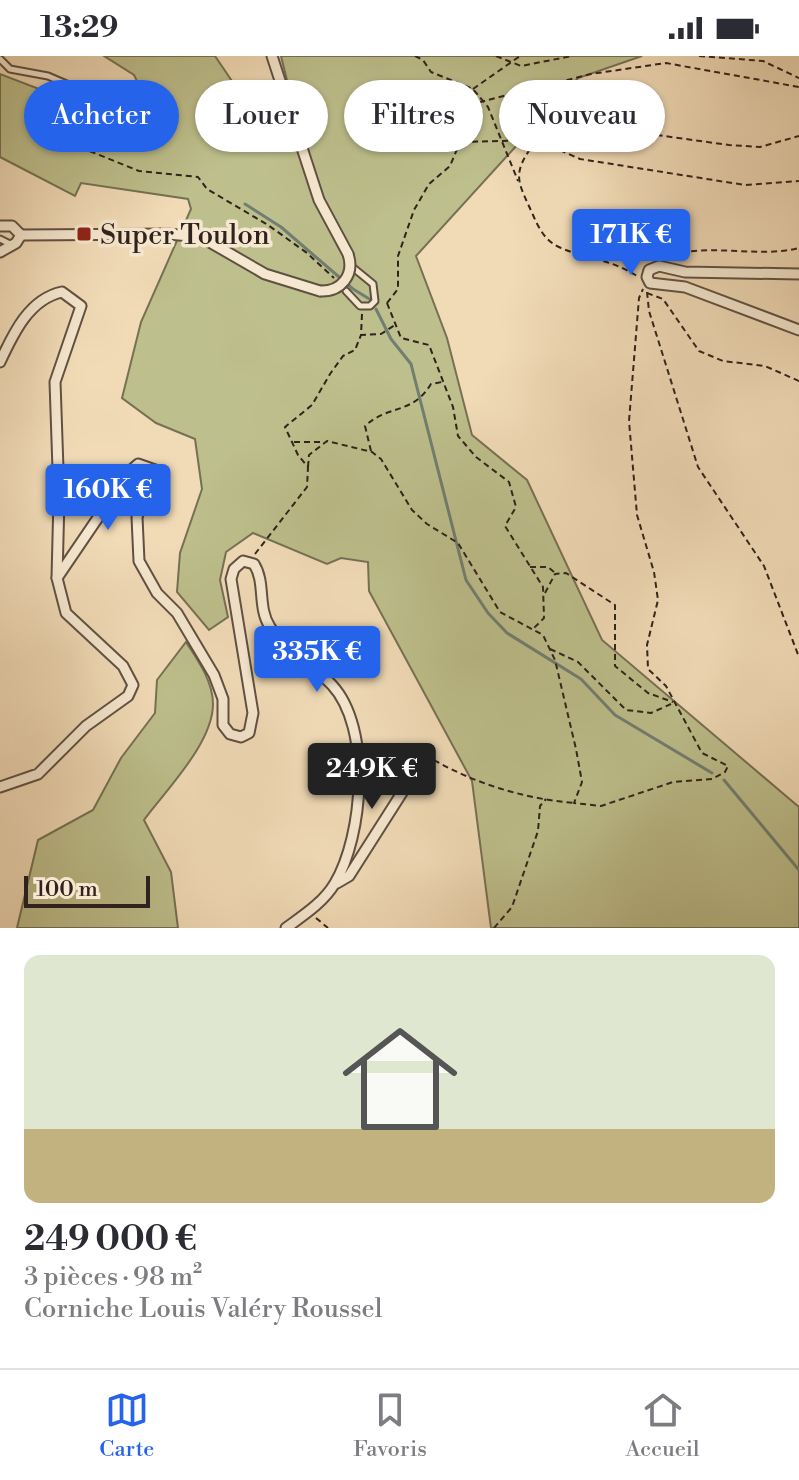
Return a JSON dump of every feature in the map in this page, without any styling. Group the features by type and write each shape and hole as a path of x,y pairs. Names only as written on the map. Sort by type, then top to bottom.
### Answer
{"street":[{"path":"0,226 12,226 21,235 154,234 201,237 265,274 320,291 340,286 351,266 348,254 319,200 272,56"},
{"path":"0,252 13,246 21,235"},
{"path":"799,274 685,272 659,266 648,281 685,287 799,330"},
{"path":"0,362 13,334 40,302 62,292 81,306 55,382 59,498 57,578 66,613 131,675 132,692 86,726 38,774 0,787"},
{"path":"57,578 129,472 138,464 155,470 137,517 139,561 157,593 177,613 214,675 223,699 223,725 230,734 241,737 249,733 253,713 231,579 238,565 250,561 259,572 260,600 269,626 284,647 333,686 353,726 359,800 354,835 335,884"},
{"path":"286,928 309,912 335,884 349,876 426,755"}],"lane":[{"path":"0,59 10,69 57,80"},
{"path":"0,239 13,246"},
{"path":"346,291 364,306 370,306 376,297 373,284 351,266"}],"path":[{"path":"415,56 423,60 431,72 451,80"},
{"path":"496,56 521,66 572,56"},
{"path":"483,82 520,56"},
{"path":"699,56 763,61 799,78"},
{"path":"566,80 666,63 799,87"},
{"path":"499,98 484,102 496,120 499,134"},
{"path":"665,136 760,147 799,136"},
{"path":"92,152 139,171 198,177 207,189 307,253 346,291"},
{"path":"387,303 398,289 398,256 414,210 429,184 450,166 456,152"},
{"path":"506,152 519,182 523,201 543,236 560,248 610,260 648,281 699,351 723,361 765,366 799,381"},
{"path":"519,182 522,160 528,152"},
{"path":"564,152 580,159 640,170 745,185 799,181"},
{"path":"426,755 460,774 546,799 601,806 673,782 712,779 725,772 728,766 702,753 666,686 648,669 647,645 658,600 654,572 637,515 629,421 639,298 655,261 685,251 742,249 786,252 799,248"},
{"path":"648,281 649,311 698,467 743,530 771,583 799,657"},
{"path":"376,297 387,303 401,338 429,345 453,407 458,436 476,457 509,482 516,507 505,526 545,593"},
{"path":"308,467 285,427 312,405 343,356 355,350 361,335 364,306"},
{"path":"361,335 381,334 396,324"},
{"path":"372,452 365,426 385,412 409,407 423,397 431,384 442,385 442,379"},
{"path":"292,442 325,442 372,452 381,459 412,510 427,524 458,543 477,580 500,612 543,635 566,701 582,782 575,803"},
{"path":"250,561 307,487 309,455 325,442"},
{"path":"529,567 548,567 555,574"},
{"path":"555,574 566,573 615,605 615,666 648,693 674,703"},
{"path":"533,629 544,618 545,593 555,574"},
{"path":"549,648 578,662 626,710 651,713 674,703"},
{"path":"494,928 512,907 538,831 540,806 546,799"},
{"path":"309,912 328,928"}],"green space":[{"path":"104,56 215,56 231,80 195,80 195,152 328,152 328,80 287,80 281,56 642,56 576,80 499,80 499,152 511,152 416,256 447,338 472,435 527,480 602,640 799,807 799,928 491,928 472,781 369,591 368,562 341,558 327,564 253,533 226,552 220,580 228,617 209,630 177,592 180,553 202,489 195,439 156,423 122,398 141,322 191,209 188,199 81,183 75,196 0,157 0,74 24,83 24,152 179,152 179,80 136,80 134,75"},
{"path":"186,642 210,688 213,704 211,719 197,750 144,820 171,872 178,928 17,928 38,840 93,810 121,758 155,713 157,680"}],"waterway":[{"path":"245,204 281,227 353,289 371,300"},
{"path":"376,309 391,339 411,364 466,580 488,613 507,633 581,679 615,715 712,773"},
{"path":"724,780 799,870"}],"place":[{"name":"Super Toulon","path":"84,234"}]}
